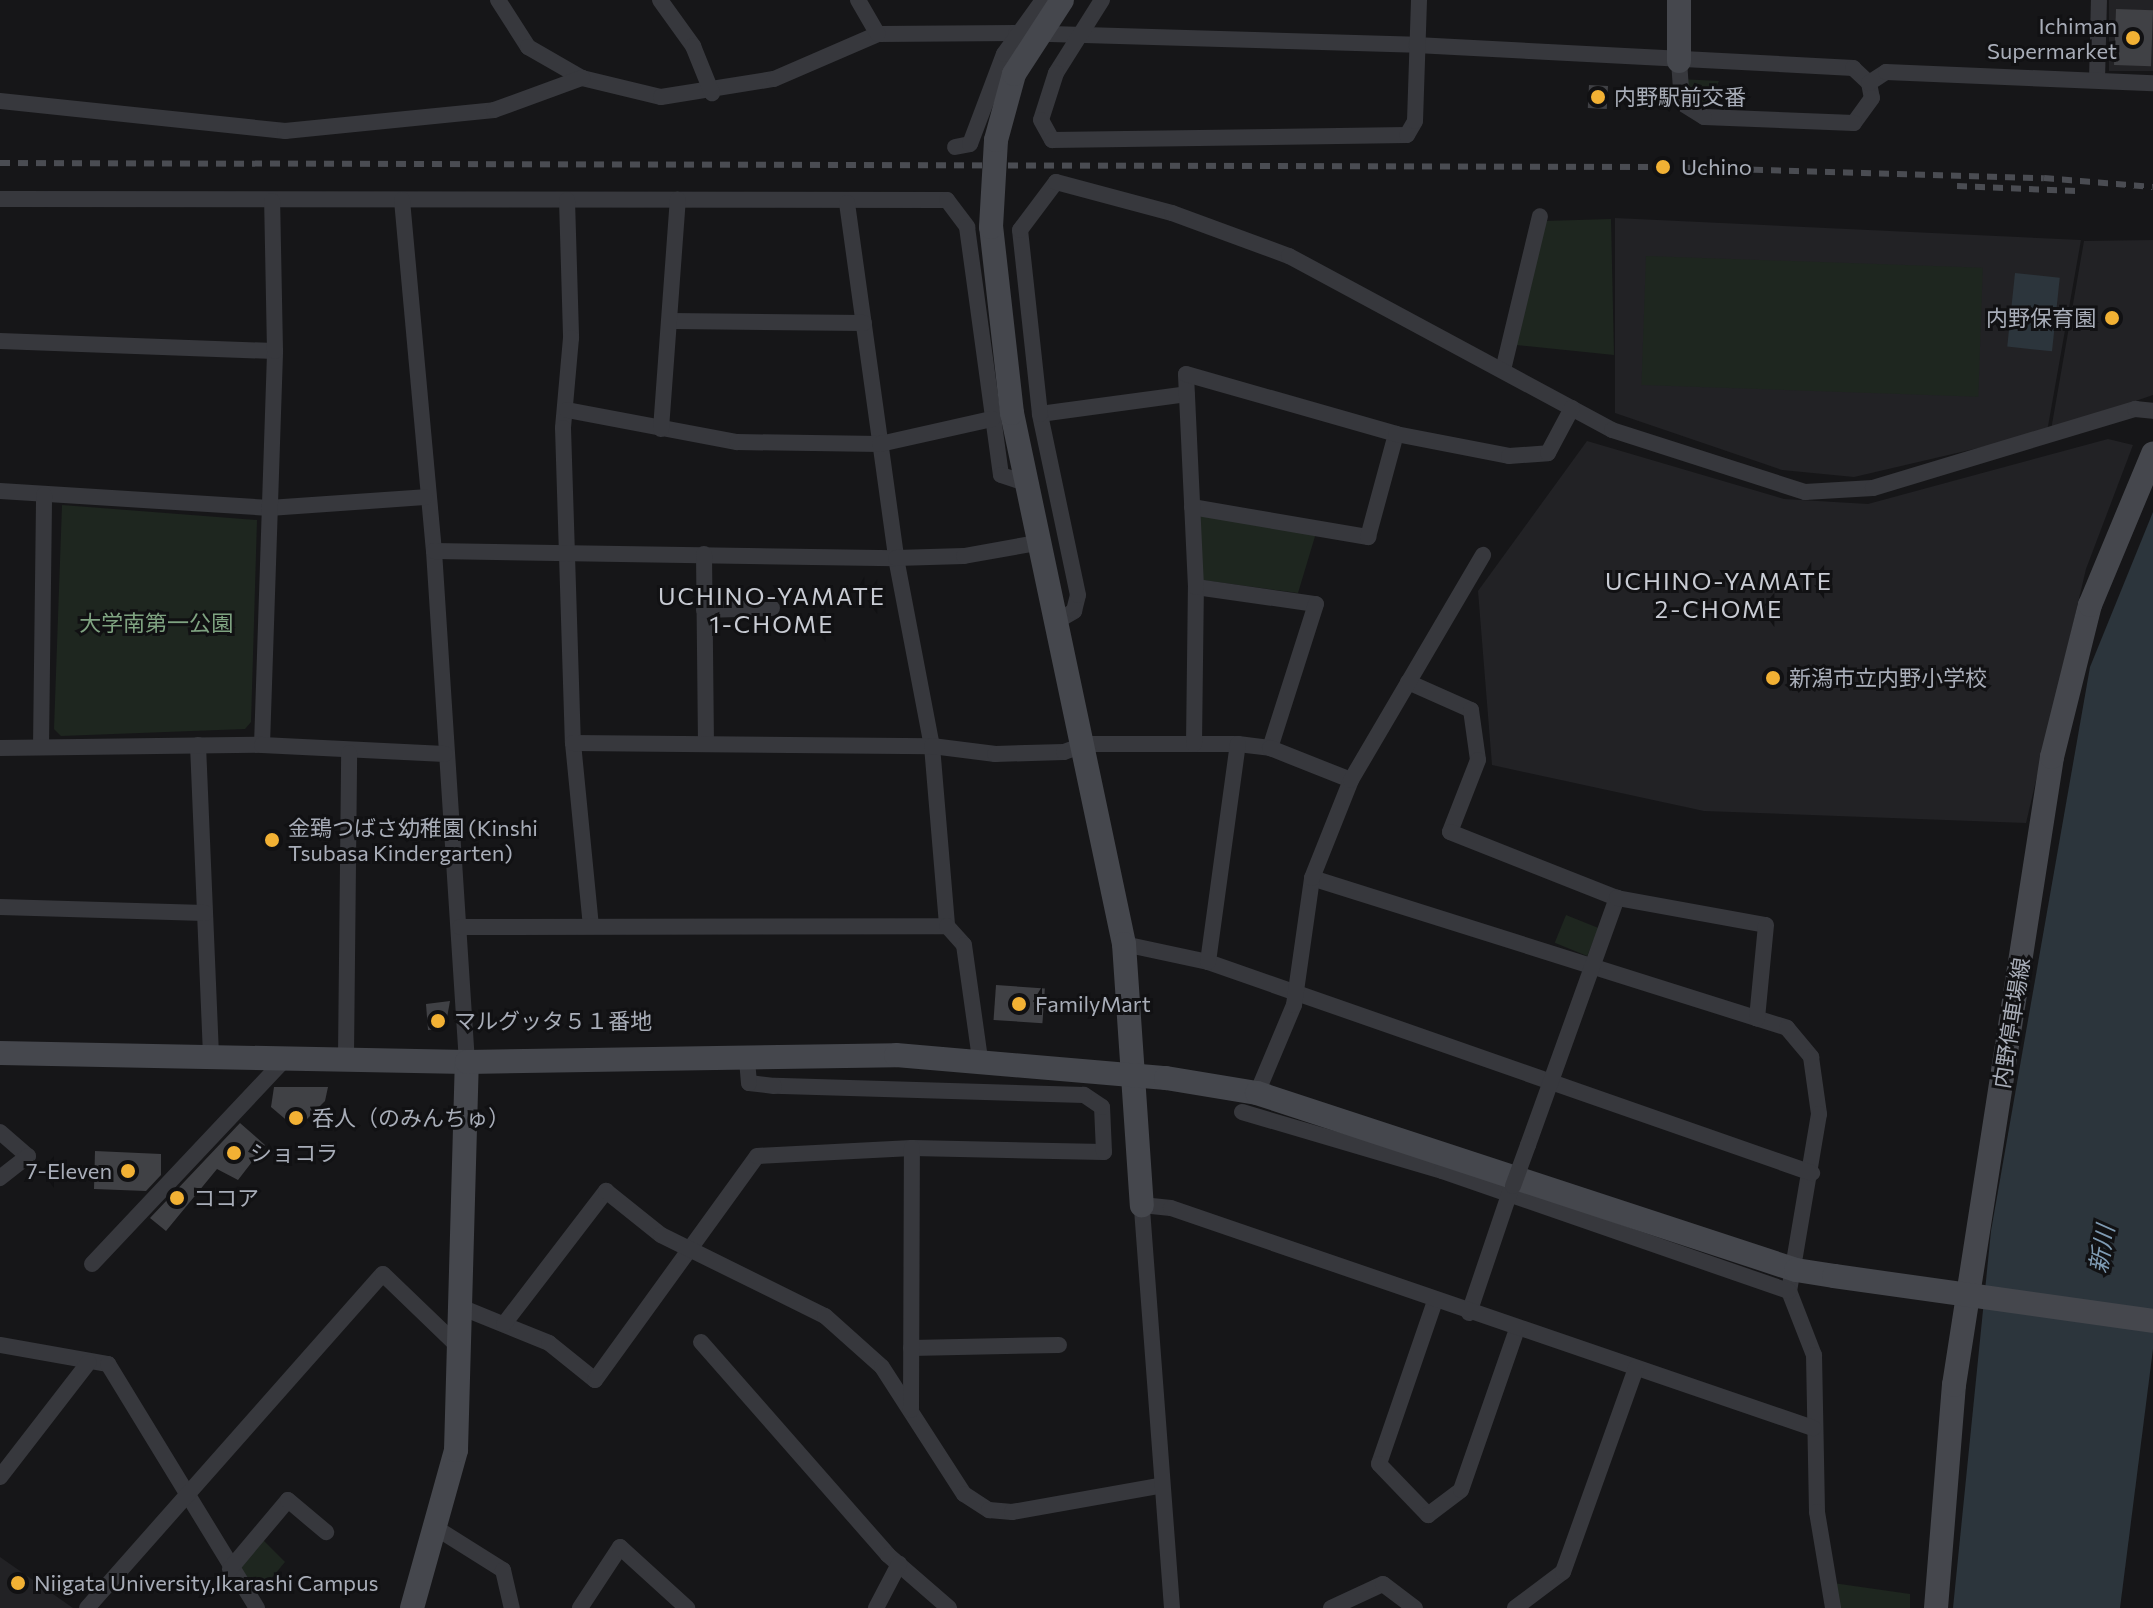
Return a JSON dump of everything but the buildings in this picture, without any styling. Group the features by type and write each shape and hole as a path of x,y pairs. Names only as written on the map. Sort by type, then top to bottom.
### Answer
{"street":[{"path":"498,0 528,47 582,78 661,97 712,93 774,79 878,34 1016,33 1416,45 1679,61 1853,68 1869,83 1869,110 1854,123 1704,117 1682,103 1679,61 1679,0"},
{"path":"660,0 693,46 712,93"},
{"path":"858,0 878,34"},
{"path":"955,147 970,144 1016,33 1043,0"},
{"path":"1002,416 991,227 996,140 1014,74 1062,0"},
{"path":"1102,0 1076,35 1041,120 1052,140 1061,143 1407,135 1415,121 1419,0"},
{"path":"2097,80 2099,0"},
{"path":"1869,83 1886,72 2153,83"},
{"path":"0,101 26,98 285,131 494,110 582,78"},
{"path":"1057,621 1074,611 1078,595 1040,414 1020,230 1056,182 1172,213 1289,256 1612,430 1805,492 1873,488 2135,409 2153,411"},
{"path":"0,199 847,203 947,200 963,214 1002,416 1023,482 1086,744 1124,944 1137,1074 1158,1486 1172,1608"},
{"path":"402,200 425,497 434,551 467,1062 462,1350 456,1450 412,1608"},
{"path":"567,200 573,743 591,925"},
{"path":"661,429 678,200"},
{"path":"262,745 275,351 272,201"},
{"path":"847,203 896,558 932,746 947,926 964,945 980,1059"},
{"path":"1503,370 1540,216"},
{"path":"671,321 864,323"},
{"path":"0,341 275,351"},
{"path":"1194,744 1196,587 1186,374 1396,434 1509,456 1548,453 1572,408"},
{"path":"1040,414 1187,394"},
{"path":"567,410 737,442 880,444 1002,416"},
{"path":"1192,507 1368,537 1396,434"},
{"name":"内野停車場線","path":"1936,1608 1954,1385 2052,757 2090,605 2145,492 2153,454"},
{"path":"0,491 269,508 425,497"},
{"path":"41,747 44,495"},
{"path":"434,551 896,558 964,556 1036,543"},
{"path":"704,554 706,741"},
{"path":"1249,1102 1298,993 1312,878 1351,780 1483,555"},
{"path":"1196,587 1316,604 1270,748"},
{"path":"704,610 772,608"},
{"path":"1408,682 1471,710 1478,760 1450,832 1617,898 1766,925 1757,1019"},
{"path":"573,743 706,741 932,746 995,754 1064,752 1086,744 1238,744 1270,748 1351,780"},
{"path":"1208,962 1238,744"},
{"path":"198,745 211,1055"},
{"path":"0,748 262,745 349,753 445,754"},
{"path":"346,1055 349,753"},
{"path":"1312,878 1787,1028 1811,1057 1819,1114 1812,1173 1792,1280 1814,1355 1817,1512 1833,1608"},
{"path":"1469,1313 1547,1086 1617,898"},
{"path":"0,907 205,913"},
{"path":"460,927 947,926"},
{"path":"1124,944 1208,962 1547,1086 1812,1173"},
{"path":"0,1053 346,1055 467,1062 980,1059 1137,1074 1249,1102 1792,1280"},
{"path":"92,1264 288,1056"},
{"path":"463,1308 549,1343 595,1380 757,1156 912,1148 1104,1152 1102,1107 1084,1095 774,1086 749,1083 747,1060"},
{"path":"1249,1102 1375,1149 1792,1280 1834,1276 2153,1321"},
{"path":"0,1132 28,1156 0,1178"},
{"path":"911,1410 912,1148"},
{"path":"504,1324 606,1191 661,1235 825,1316 882,1367 964,1494 989,1510 1012,1512 1158,1486"},
{"path":"1142,1205 1171,1208 1469,1313 1813,1428"},
{"path":"87,1608 185,1491 383,1274 462,1350"},
{"path":"1435,1301 1379,1464 1428,1515 1461,1490 1517,1329"},
{"path":"701,1342 899,1564 949,1608"},
{"path":"0,1345 108,1364 253,1607"},
{"path":"911,1348 1059,1345"},
{"path":"0,1477 89,1362"},
{"path":"1515,1608 1563,1572 1636,1368"},
{"path":"230,1569 288,1500 326,1532"},
{"path":"436,1528 503,1570 512,1608"},
{"path":"580,1608 620,1547 687,1608"},
{"path":"876,1608 899,1564"},
{"path":"1331,1608 1383,1584 1415,1608"}],"shaded area":[{"name":"Ichiman Supermarket","path":"2109,0 2153,0 2153,71 2109,71"},
{"path":"1615,218 2081,240 2047,432 1854,477 1782,470 1615,413"},
{"name":"内野保育園","path":"2153,240 2153,395 2051,430 2084,241"},
{"name":"新潟市立内野小学校","path":"2108,439 2133,445 2086,569 2026,823 1704,811 1492,765 1478,591 1587,441 1784,499 1868,504"},
{"name":"Niigata University,Ikarashi Campus","path":"0,1557 73,1608 0,1608"}],"green space":[{"path":"1680,79 1719,81 1707,106 1692,100"},
{"path":"1611,219 1614,355 1516,345 1544,221"},
{"path":"1646,256 1983,268 1978,397 1641,385"},
{"name":"大学南第一公園","path":"62,505 257,520 251,722 245,729 61,736 54,729"},
{"path":"1199,515 1316,533 1298,593 1202,580"},
{"path":"1566,915 1598,928 1587,956 1555,943"},
{"path":"261,1538 285,1562 254,1599 234,1570"},
{"path":"1833,1583 1910,1594 1910,1608 1837,1608"}],"water":[{"path":"2015,273 2060,278 2052,351 2007,347"},
{"name":"新川","path":"2153,512 2153,1349 2120,1608 1953,1608 1991,1231 2090,667"}],"railway":[{"path":"0,163 1663,167 2044,178 2153,187"},
{"path":"1957,186 2077,191"}],"place":[{"name":"Ichiman Supermarket","path":"2133,38"},
{"name":"内野駅前交番","path":"1598,97"},
{"name":"Uchino","path":"1663,167"},
{"name":"内野保育園","path":"2112,318"},
{"name":"新潟市立内野小学校","path":"1773,678"},
{"name":"金鵄つばさ幼稚園 (Kinshi Tsubasa Kindergarten)","path":"272,840"},
{"name":"FamilyMart","path":"1019,1004"},
{"name":"マルグッタ５１番地","path":"438,1021"},
{"name":"呑人（のみんちゅ）","path":"296,1118"},
{"name":"ショコラ","path":"234,1153"},
{"name":"7-Eleven","path":"128,1171"},
{"name":"ココア","path":"177,1198"},
{"name":"Niigata University,Ikarashi Campus","path":"18,1583"}],"district":[{"name":"UCHINO-YAMATE 2-CHOME","path":"1719,595"},
{"name":"UCHINO-YAMATE 1-CHOME","path":"772,610"}]}
